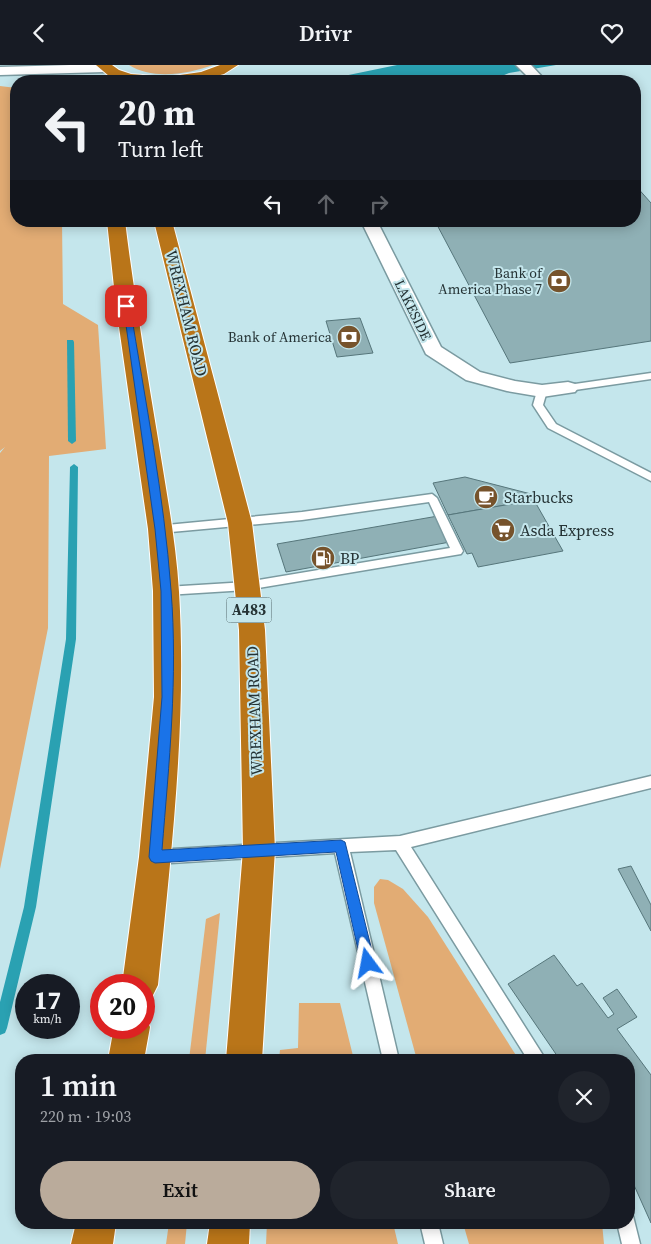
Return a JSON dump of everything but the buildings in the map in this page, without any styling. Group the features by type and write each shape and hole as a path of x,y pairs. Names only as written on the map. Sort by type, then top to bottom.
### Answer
{"highway":[{"path":"205,75 228,67"},
{"path":"216,75 228,67"},
{"path":"106,71 120,75"},
{"path":"117,227 126,306 160,529 166,591 168,697 155,857 141,974"},
{"name":"WREXHAM ROAD","path":"165,227 240,523 252,630 259,850 244,1054"},
{"path":"127,1054 130,1039"},
{"path":"92,1244 95,1229"},
{"path":"228,1244 229,1229"}],"street":[{"path":"0,71 106,71"},
{"name":"LAKESIDE","path":"372,227 433,350 473,376 514,387 542,391 568,388"}],"lane":[{"path":"568,388 651,376"},
{"path":"542,391 538,405 552,425 651,477"},
{"path":"160,529 240,523 432,498 457,551 247,586 166,591"},
{"path":"155,857 400,843 651,781"},
{"path":"400,843 534,1054"},
{"path":"341,846 390,1054"},
{"path":"430,1229 434,1244"},
{"path":"627,1229 631,1244"}],"shaded area":[{"path":"129,65 213,65 182,73 159,74 138,70"},
{"path":"0,86 10,87 10,227 62,227 63,304 98,325 106,449 49,456 48,628 0,869 0,453 5,447 0,451"},
{"path":"380,879 388,880 403,889 428,917 515,1054 415,1054 374,903 374,887"},
{"path":"220,913 206,1054 190,1054 206,919"},
{"path":"299,1003 340,1003 353,1054 280,1054 280,1050 298,1048"},
{"path":"168,1229 186,1229 185,1244 166,1244"},
{"path":"267,1229 394,1229 398,1244 266,1244"},
{"path":"465,1229 603,1229 604,1244 469,1244"}],"water":[{"path":"397,65 556,65 504,75 349,75"}],"waterway":[{"path":"70,342 72,441"},
{"path":"0,1028 30,907 71,639 74,467"}],"place":[{"name":"Bank of America Phase 7","path":"559,281"},
{"name":"Bank of America","path":"349,337"},
{"name":"Starbucks","path":"486,497"},
{"name":"Asda Express","path":"503,530"},
{"name":"BP","path":"323,558"}],"route":[{"path":"126,306 160,529 166,591 168,697 155,857 341,846 368,963"}]}
